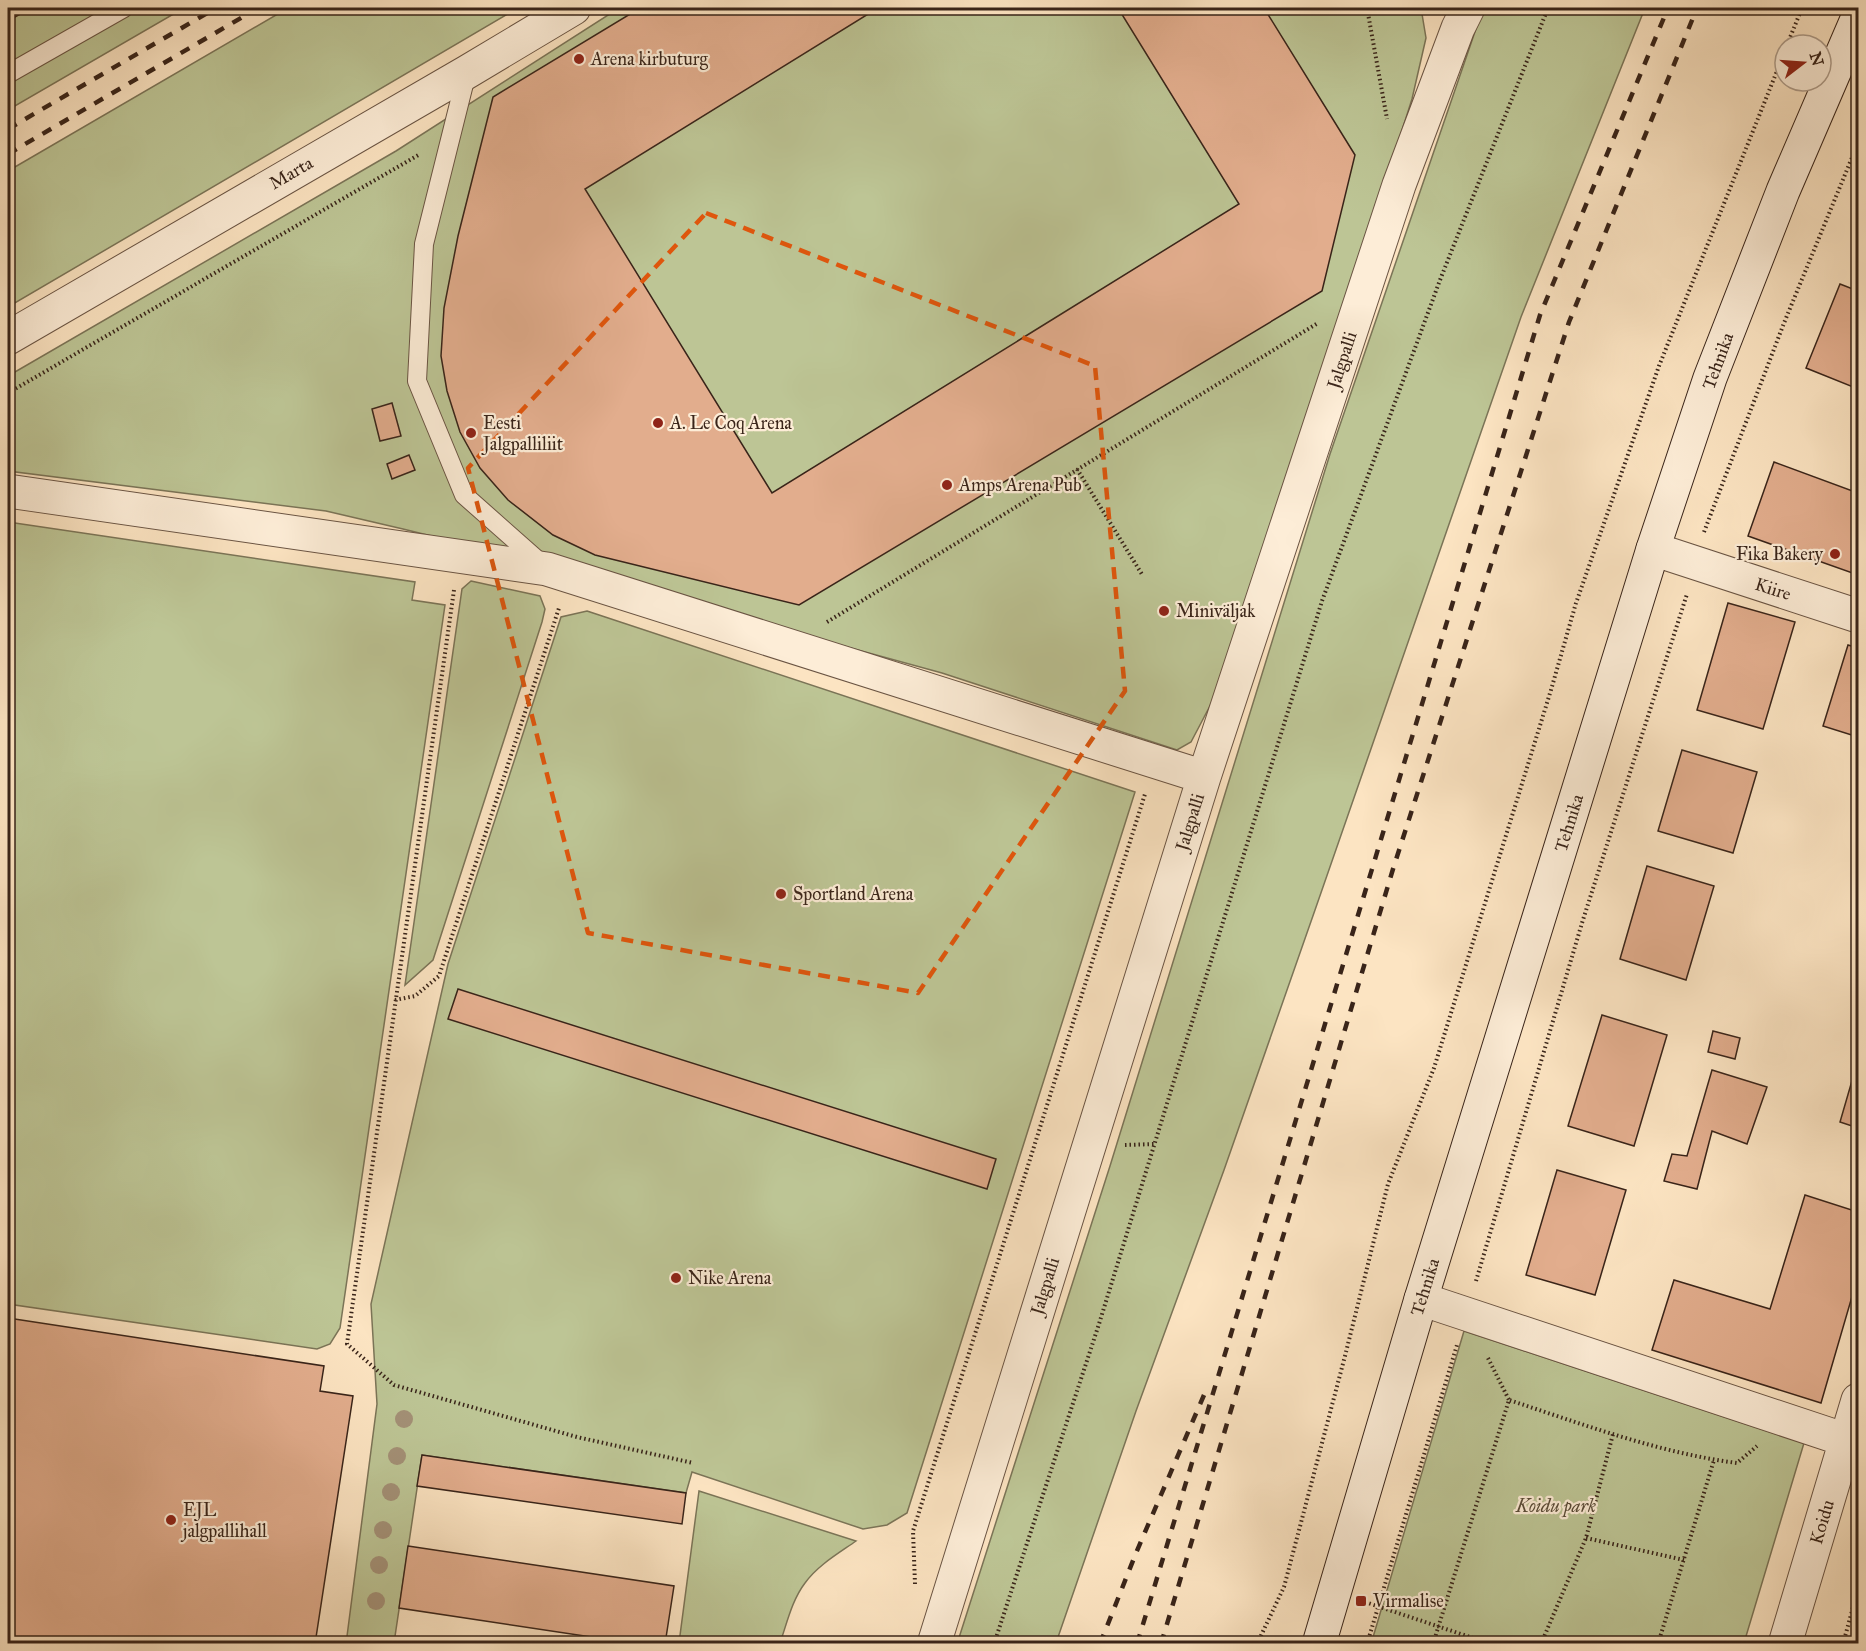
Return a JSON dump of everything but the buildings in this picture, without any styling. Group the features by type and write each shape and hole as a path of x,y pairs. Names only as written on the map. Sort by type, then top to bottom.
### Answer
{"street":[{"name":"Marta","path":"8,338 467,72 573,8"},
{"name":"Jalgpalli","path":"934,1644 1204,777 1399,185 1459,14"},
{"name":"Tehnika","path":"1319,1644 1421,1299 1653,549 1715,367 1783,191 1858,17"},
{"path":"8,491 558,572 1204,777"},
{"name":"Kiire","path":"1653,549 1858,616"},
{"path":"1421,1299 1852,1442"},
{"name":"Koidu","path":"1785,1644 1852,1442 1858,1400"}],"lane":[{"path":"8,74 124,8"},
{"path":"467,72 424,244 417,381 464,495 558,572"}],"path":[{"path":"1367,8 1387,120"},
{"path":"994,1644 1100,1324 1322,601 1440,280 1548,8"},
{"path":"1793,33 1802,8"},
{"path":"1257,1644 1284,1587 1388,1184 1434,1068 1576,603 1659,366 1773,81"},
{"path":"8,393 428,150"},
{"path":"788,645 1363,295"},
{"path":"1077,469 1143,576"},
{"path":"459,557 347,1344 394,1385 577,1437 693,1463"},
{"path":"395,1000 415,996 439,976 558,572"},
{"path":"915,1592 913,1531 1157,762"},
{"path":"1125,1145 1154,1144"},
{"path":"1433,1644 1509,1400 1613,1434 1714,1460 1658,1644"},
{"path":"1541,1644 1586,1538 1613,1434"},
{"path":"1586,1538 1684,1560"},
{"path":"1843,1644 1858,1589"},
{"path":"1361,1601 1379,1605 1491,1644"}],"highlighted area":[{"path":"706,213 1095,366 1125,691 918,993 588,933 468,468"}],"green space":[{"path":"8,8 184,8 8,110"},
{"path":"288,8 518,8 8,307 8,171"},
{"name":"A. Le Coq Arena","path":"619,8 1421,8 1426,38 1412,99 1232,664 1191,742 1177,750 942,673 521,558 326,511 8,471 8,376 396,151"},
{"path":"1484,8 1645,8 1521,317 1224,1170 1136,1411 1056,1643 957,1644 1110,1166 1330,454"},
{"path":"8,522 415,582 412,600 445,605 340,1328 330,1344 317,1349 8,1304"},
{"path":"471,581 540,596 545,609 433,960 405,985 462,589"},
{"path":"587,611 1135,792 907,1513 887,1525 863,1529 692,1472 686,1493 422,1455 394,1643 346,1644 377,1404 371,1304 448,964 561,617"},
{"name":"Koidu park","path":"1464,1331 1804,1443 1744,1643 1371,1644"},
{"path":"699,1491 856,1541 822,1565 805,1583 793,1604 780,1643 679,1643"}],"railway":[{"path":"8,129 216,8"},
{"path":"8,154 258,8"},
{"path":"1137,1644 1540,315 1668,8"},
{"path":"1161,1644 1393,869 1569,322 1697,8"},
{"path":"1100,1644 1136,1553 1204,1395"}],"place":[{"name":"Arena kirbuturg","path":"579,59"},
{"name":"A. Le Coq Arena","path":"658,423"},
{"name":"Eesti Jalgpalliliit","path":"471,433"},
{"name":"Amps Arena Pub","path":"947,485"},
{"name":"Fika Bakery","path":"1835,554"},
{"name":"Miniväljak","path":"1164,611"},
{"name":"Sportland Arena","path":"781,894"},
{"name":"Nike Arena","path":"676,1278"},
{"name":"EJL jalgpallihall","path":"171,1520"},
{"name":"Virmalise","path":"1361,1601"}]}
